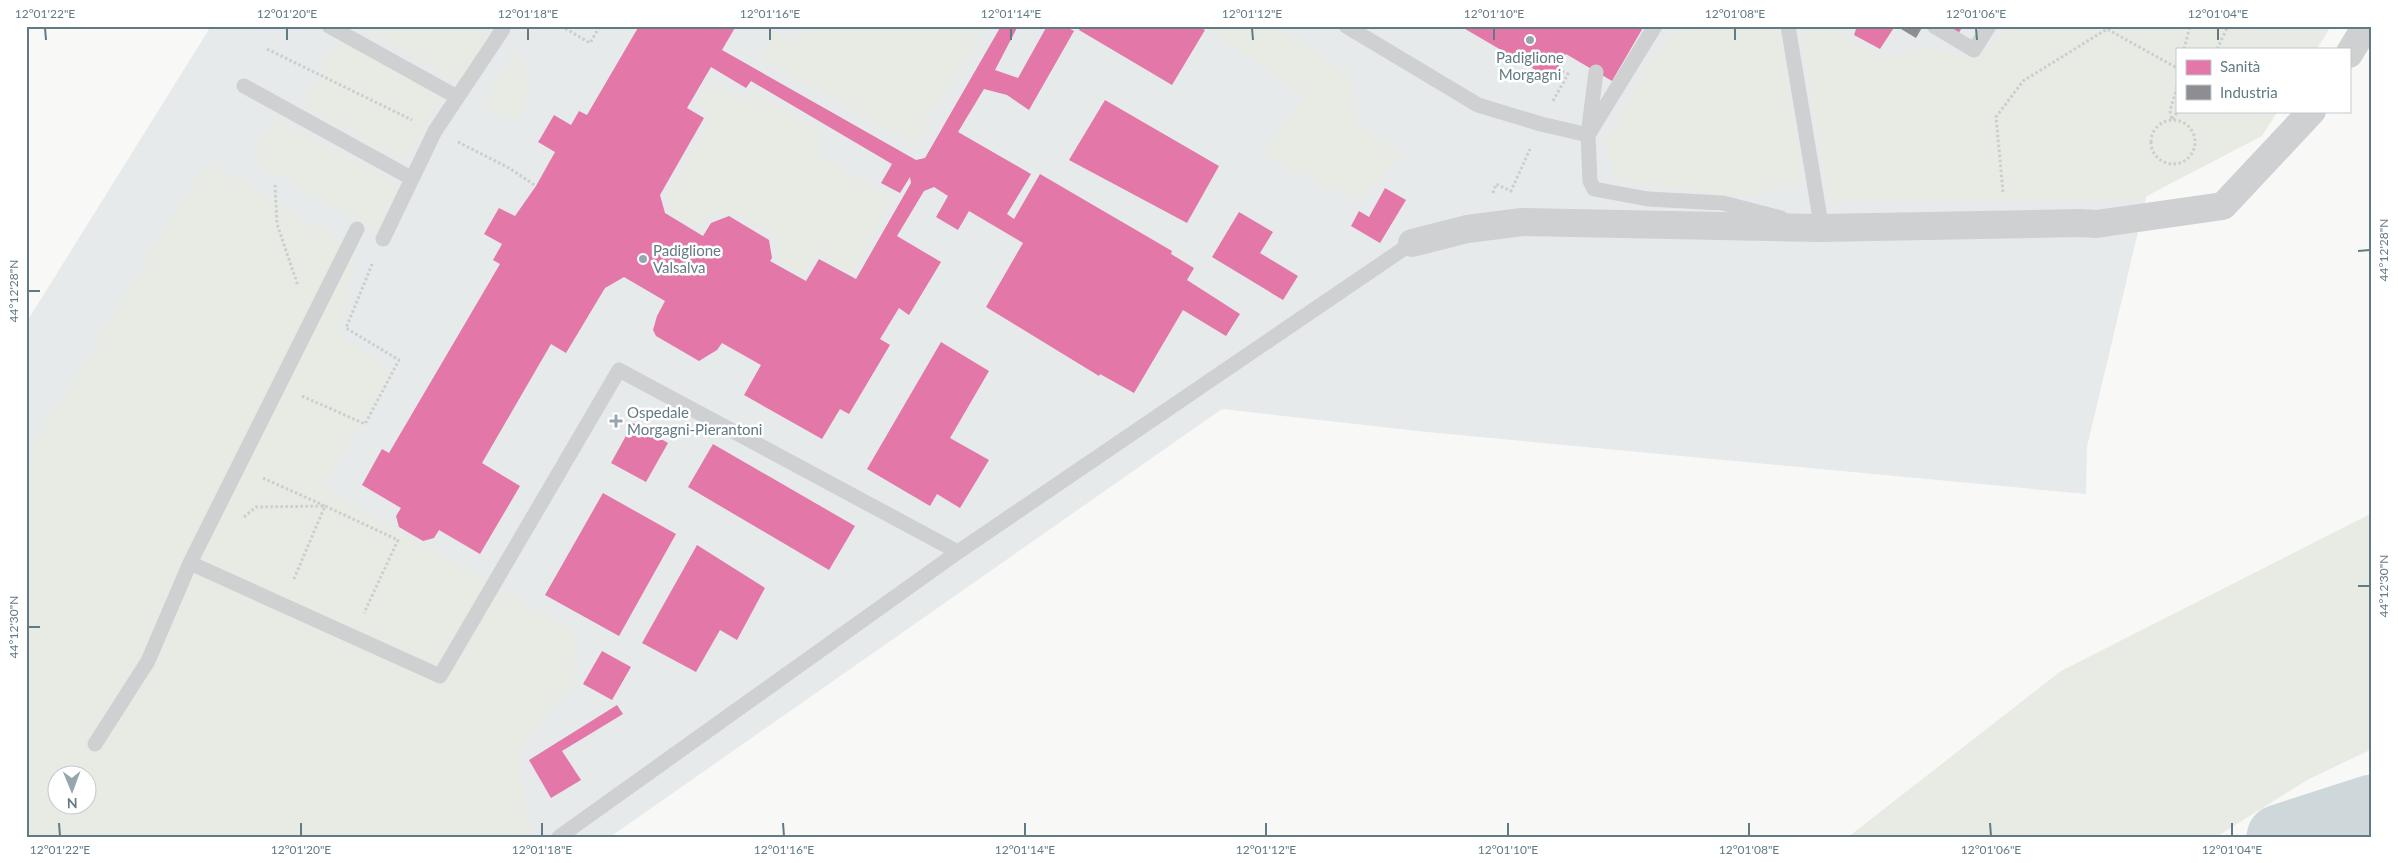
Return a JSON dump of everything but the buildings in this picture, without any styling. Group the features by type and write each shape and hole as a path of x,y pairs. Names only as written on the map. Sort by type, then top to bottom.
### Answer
{"street":[{"path":"2350,52 2366,26"},
{"path":"1412,243 1467,229 1522,222 1820,228 2096,224 2223,206 2311,112"}],"lane":[{"path":"329,26 457,97"},
{"path":"1346,26 1478,105 1541,124 1588,135"},
{"path":"1588,135 1655,26"},
{"path":"1596,72 1588,135 1590,181 1594,189 1648,199 1723,202 1820,228 1788,26"},
{"path":"1934,26 1974,50 1989,26"},
{"path":"383,239 435,131 503,29"},
{"path":"244,86 411,178"},
{"path":"95,744 148,661 190,563 357,229"},
{"path":"559,837 958,552 1412,243"},
{"path":"190,563 440,676 619,370 958,552"}],"path":[{"path":"561,26 590,43 600,26"},
{"path":"2184,48 2190,26"},
{"path":"2217,48 2228,26"},
{"path":"1998,225 2005,214 1996,117 2023,81 2106,29 2176,67"},
{"path":"267,48 509,168 536,186"},
{"path":"2172,120 2170,111 2176,90"},
{"path":"2172,120 2186,124 2191,130 2194,145 2188,158 2174,164 2161,160 2152,150 2151,143 2154,130 2165,121 2172,120 2177,112"},
{"path":"275,185 277,224 310,323"},
{"path":"278,387 365,424 399,360 346,328 383,239"},
{"path":"266,469 263,478 398,540 353,636"},
{"path":"241,520 256,507 325,506"},
{"path":"283,605 325,506"}],"shaded area":[{"name":"Ospedale Morgagni-Pierantoni","path":"211,26 2246,26 2176,48 2177,112 2155,160 2087,447 2086,494 1427,432 1222,409 610,837 232,837 98,776 98,766 76,766 26,743 26,323"},
{"path":"363,26 472,26 488,36 458,84"},
{"path":"808,26 984,26 914,144 759,56 774,30 795,45"},
{"path":"1203,26 1276,26 1348,74 1358,126 1403,155 1358,201 1263,154 1304,97 1222,37"},
{"path":"1675,26 1707,29 1710,26 1779,26 1803,179 1751,198 1616,181 1604,142"},
{"path":"1800,26 1838,26 1844,39 1889,58 1923,46 1977,59 2011,26 2331,26 2318,48 2176,48 2176,112 2277,112 2262,136 2141,199 1829,202"},
{"path":"338,40 441,95 405,161 303,106"},
{"path":"513,52 527,70 530,85 525,102 514,121 484,107"},
{"path":"709,82 742,103 749,90 822,134 815,153 891,197 853,274 819,252 803,273 779,262 779,239 736,213 709,213 696,229 672,212 666,196 711,118 696,103"},
{"path":"275,118 401,187 377,230 251,161"},
{"path":"204,165 239,179 353,249 354,268 337,333 392,373 322,488 579,634 573,681 517,752 532,837 26,837 26,458"},
{"path":"2372,513 2372,749 2307,780 2216,837 1848,837 2061,671"}],"waterway":[{"path":"2279,837 2372,807"}],"place":[{"name":"Padiglione Morgagni","path":"1530,40"},
{"name":"Padiglione Valsalva","path":"643,259"},
{"name":"Ospedale Morgagni-Pierantoni","path":"616,421"}]}
